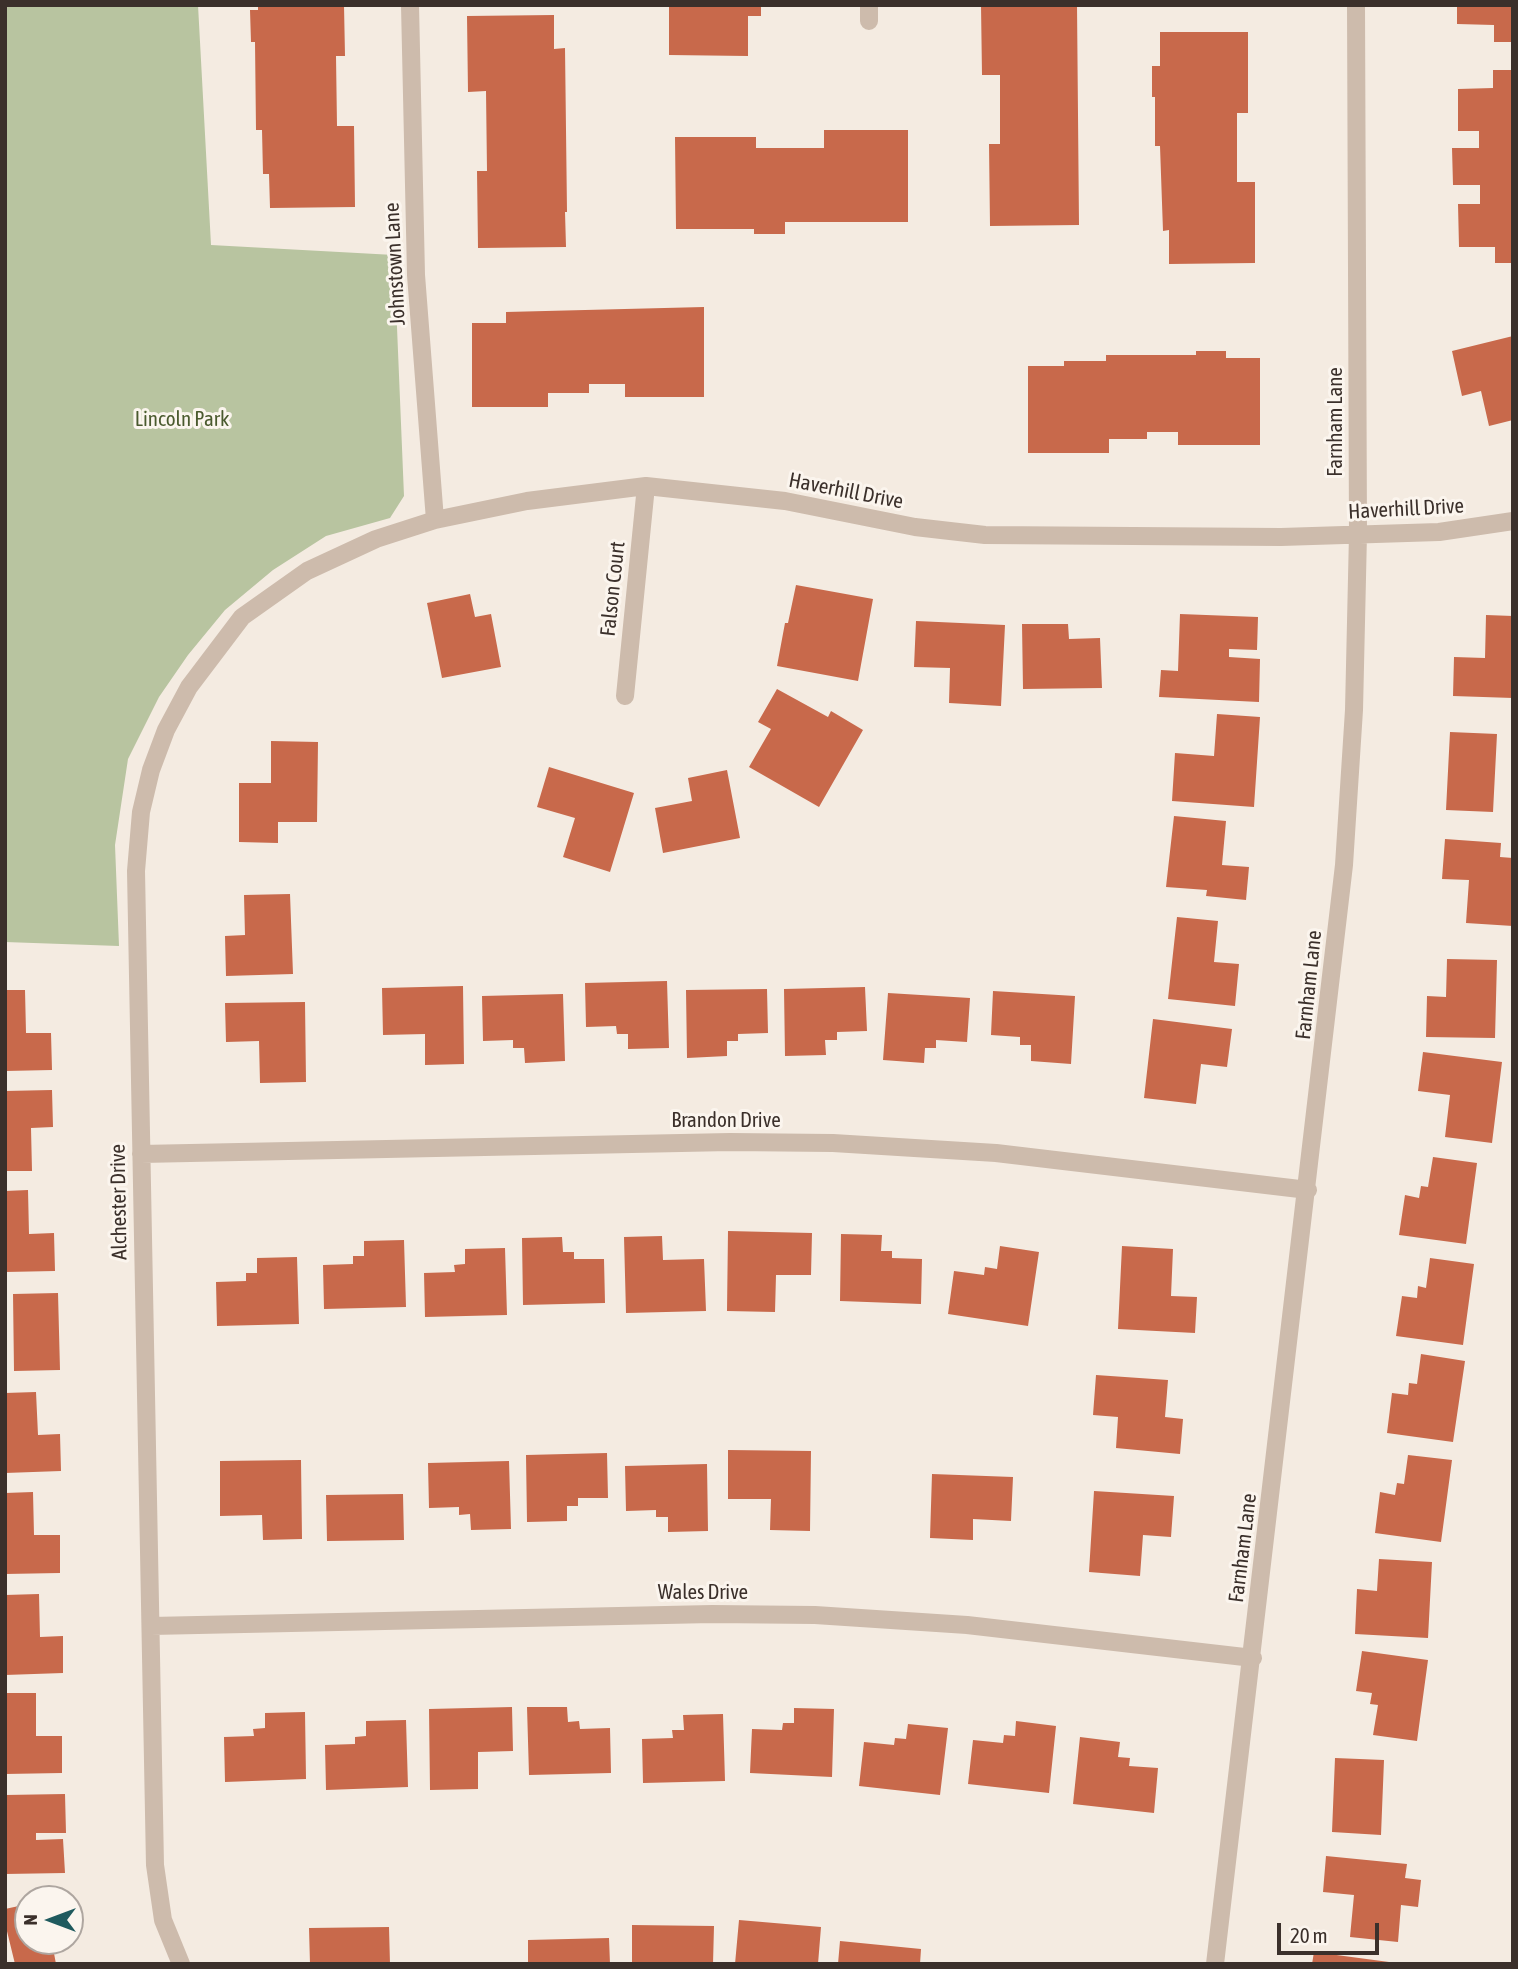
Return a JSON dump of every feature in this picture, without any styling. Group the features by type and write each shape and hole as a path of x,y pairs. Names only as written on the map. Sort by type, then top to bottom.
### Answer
{"street":[{"name":"Johnstown Lane","path":"411,5 416,275 435,520"},
{"name":"Farnham Lane","path":"1215,1964 1345,865 1354,710 1358,534 1356,5"},
{"name":"Haverhill Drive","path":"216,652 242,617 307,570 376,538 435,520 527,501 646,486 785,501 915,527 985,535 1281,537 1439,532 1513,521"},
{"name":"Falson Court","path":"625,696 646,486"},
{"name":"Alchester Drive","path":"181,1964 163,1920 155,1865 136,871 141,812 151,770 166,730 189,687 216,652"},
{"name":"Brandon Drive","path":"141,1154 730,1142 833,1143 996,1153 1308,1189"},
{"name":"Wales Drive","path":"151,1626 712,1614 815,1615 967,1625 1253,1658"}],"green space":[{"name":"Lincoln Park","path":"5,5 198,5 211,245 394,255 404,496 390,518 326,536 273,570 225,610 188,655 159,697 128,759 115,845 119,946 5,942"}],"building":[{"path":"258,5 344,5 345,56 336,56 337,126 354,126 355,207 270,208 269,174 263,174 262,130 256,130 255,42 251,42 250,10 258,10"},
{"path":"669,5 761,5 761,16 748,16 748,56 669,55"},
{"path":"981,5 1077,5 1079,225 990,226 989,144 1000,144 1000,75 982,75"},
{"path":"1457,5 1513,5 1513,42 1494,42 1494,25 1457,24"},
{"path":"554,15 554,49 565,48 566,247 478,248 477,171 487,171 486,91 468,92 467,16"},
{"path":"1160,32 1248,32 1248,113 1237,113 1237,182 1255,182 1255,263 1169,264 1169,230 1163,231 1160,146 1155,146 1155,97 1152,97 1152,66 1160,66"},
{"path":"1493,70 1513,70 1513,263 1495,263 1495,247 1459,247 1458,204 1480,204 1480,185 1453,185 1452,148 1479,148 1479,131 1458,131 1458,89 1493,88"},
{"path":"824,130 908,130 908,222 785,222 785,234 754,234 754,229 676,229 675,137 756,137 756,148 824,148"},
{"path":"704,307 704,397 625,397 625,384 589,384 589,393 548,393 548,407 472,407 472,323 506,323 506,312"},
{"path":"1513,336 1513,420 1489,426 1481,391 1462,396 1452,351"},
{"path":"1196,351 1226,351 1226,358 1260,358 1260,445 1178,445 1178,432 1147,432 1147,439 1109,439 1109,453 1028,453 1028,366 1064,366 1064,361 1106,361 1106,355 1196,355"},
{"path":"796,585 873,599 858,681 777,666"},
{"path":"470,594 475,617 491,614 501,667 442,678 427,603"},
{"path":"1180,614 1258,617 1257,650 1229,649 1229,657 1260,659 1259,702 1159,697 1161,670 1178,671"},
{"path":"1486,615 1513,616 1513,698 1453,696 1454,657 1485,658"},
{"path":"916,621 1005,625 1001,706 949,703 950,668 914,667"},
{"path":"1022,624 1068,624 1069,639 1100,638 1102,688 1023,689"},
{"path":"777,689 828,717 831,711 863,730 819,807 749,767 771,729 758,722"},
{"path":"1217,714 1260,717 1254,807 1172,801 1175,753 1214,756"},
{"path":"1450,732 1497,734 1493,812 1446,810"},
{"path":"271,741 318,742 317,822 278,822 278,843 239,842 239,783 271,783"},
{"path":"549,767 634,793 610,872 563,857 575,818 537,807"},
{"path":"727,770 740,838 663,853 655,808 692,801 688,778"},
{"path":"1174,816 1226,821 1222,865 1249,867 1246,900 1206,896 1207,890 1166,887"},
{"path":"1445,839 1501,843 1500,857 1513,858 1513,926 1466,923 1469,880 1442,879"},
{"path":"290,894 293,974 226,976 225,936 245,935 244,895"},
{"path":"1177,917 1218,921 1214,962 1239,964 1235,1006 1168,999"},
{"path":"1447,959 1497,960 1495,1038 1426,1037 1427,996 1446,997"},
{"path":"667,981 669,1048 628,1049 628,1034 617,1034 616,1026 586,1027 585,983"},
{"path":"463,986 464,1064 425,1065 425,1034 383,1035 382,988"},
{"path":"865,987 867,1031 837,1032 837,1040 825,1040 826,1055 785,1056 784,989"},
{"path":"767,989 768,1033 738,1034 738,1041 727,1041 727,1056 687,1058 686,990"},
{"path":"5,990 25,990 26,1033 51,1033 52,1070 5,1071"},
{"path":"993,991 1075,996 1071,1064 1031,1061 1031,1045 1020,1045 1020,1037 991,1035"},
{"path":"888,993 970,998 967,1042 936,1040 936,1048 925,1048 924,1063 883,1060"},
{"path":"563,994 565,1061 525,1063 524,1048 513,1048 513,1040 483,1041 482,996"},
{"path":"305,1002 306,1082 260,1083 259,1041 226,1042 225,1003"},
{"path":"1153,1019 1232,1029 1227,1067 1201,1064 1196,1104 1144,1098"},
{"path":"1423,1052 1502,1062 1492,1143 1445,1137 1450,1095 1418,1091"},
{"path":"52,1090 53,1127 31,1128 32,1171 5,1171 5,1091"},
{"path":"1433,1157 1477,1163 1466,1244 1399,1235 1405,1195 1419,1198 1421,1186 1428,1187"},
{"path":"28,1190 29,1234 54,1233 55,1271 5,1272 5,1191"},
{"path":"728,1231 812,1233 811,1275 776,1275 775,1312 727,1311"},
{"path":"841,1234 882,1235 881,1251 892,1251 892,1258 922,1259 921,1304 840,1301"},
{"path":"662,1236 663,1260 704,1259 706,1311 626,1313 624,1237"},
{"path":"562,1237 563,1252 574,1252 574,1259 604,1259 605,1303 523,1305 522,1238"},
{"path":"404,1240 406,1307 324,1309 323,1265 353,1264 353,1256 364,1256 364,1241"},
{"path":"1000,1246 1039,1252 1028,1326 948,1314 954,1271 984,1275 985,1267 997,1269"},
{"path":"1122,1246 1173,1249 1171,1296 1197,1297 1195,1333 1118,1329"},
{"path":"505,1248 507,1315 425,1317 424,1273 455,1272 454,1265 465,1264 465,1249"},
{"path":"297,1257 299,1324 217,1326 216,1282 246,1281 246,1273 257,1273 257,1258"},
{"path":"1430,1258 1474,1264 1463,1345 1396,1336 1402,1296 1417,1298 1418,1286 1426,1288"},
{"path":"58,1293 60,1370 14,1371 13,1294"},
{"path":"1421,1354 1465,1361 1453,1442 1387,1433 1392,1393 1408,1395 1409,1383 1417,1384"},
{"path":"1096,1375 1168,1380 1165,1417 1183,1419 1180,1454 1116,1448 1118,1417 1093,1415"},
{"path":"36,1392 38,1435 60,1434 61,1471 5,1473 5,1393"},
{"path":"728,1450 811,1451 810,1531 770,1530 771,1499 728,1499"},
{"path":"607,1453 608,1498 578,1498 578,1506 567,1506 567,1521 527,1522 526,1455"},
{"path":"1408,1455 1452,1460 1441,1542 1375,1533 1380,1492 1395,1495 1397,1483 1404,1484"},
{"path":"301,1460 302,1539 263,1540 262,1515 220,1516 220,1461"},
{"path":"509,1461 511,1529 471,1530 470,1514 459,1515 459,1507 429,1508 428,1463"},
{"path":"707,1464 708,1531 668,1532 668,1517 656,1517 656,1510 626,1511 625,1466"},
{"path":"932,1474 1013,1477 1011,1521 973,1519 973,1540 930,1538"},
{"path":"1094,1491 1174,1496 1171,1537 1143,1535 1140,1576 1089,1572"},
{"path":"33,1492 34,1535 60,1535 60,1573 5,1574 5,1493"},
{"path":"403,1494 404,1540 327,1541 326,1495"},
{"path":"1379,1559 1432,1562 1428,1638 1355,1634 1357,1589 1377,1591"},
{"path":"39,1594 40,1637 63,1636 63,1673 5,1675 5,1595"},
{"path":"1362,1651 1428,1660 1417,1741 1373,1735 1378,1705 1370,1704 1372,1693 1356,1691"},
{"path":"5,1693 36,1693 36,1736 62,1736 62,1773 5,1774"},
{"path":"512,1707 513,1751 478,1752 478,1789 430,1790 429,1709"},
{"path":"527,1707 567,1707 568,1722 579,1721 580,1729 610,1728 611,1773 529,1775"},
{"path":"794,1708 834,1709 832,1777 750,1773 752,1729 782,1730 783,1723 794,1723"},
{"path":"305,1712 306,1779 225,1782 224,1737 254,1736 253,1729 265,1728 265,1713"},
{"path":"723,1714 725,1781 643,1783 642,1739 673,1738 672,1730 684,1730 683,1715"},
{"path":"406,1720 408,1787 326,1790 325,1745 355,1744 355,1737 366,1736 366,1721"},
{"path":"1016,1721 1056,1726 1049,1793 968,1784 973,1740 1003,1743 1004,1735 1015,1736"},
{"path":"908,1724 948,1728 940,1795 859,1786 864,1742 894,1745 895,1738 906,1739"},
{"path":"1080,1737 1120,1742 1118,1757 1130,1758 1129,1766 1158,1768 1154,1813 1073,1804"},
{"path":"1335,1758 1384,1760 1381,1835 1332,1832"},
{"path":"65,1794 66,1833 36,1833 36,1840 63,1839 65,1873 5,1874 5,1795"},
{"path":"1326,1856 1407,1864 1405,1878 1421,1880 1418,1907 1401,1905 1398,1942 1350,1937 1354,1895 1323,1892"},
{"path":"14,1907 14,1955 54,1955 56,1964 15,1964 5,1923 5,1909"},
{"path":"739,1920 821,1927 818,1964 735,1964"},
{"path":"632,1925 714,1926 713,1964 632,1964"},
{"path":"389,1927 390,1964 310,1964 309,1928"},
{"path":"609,1938 610,1964 528,1964 528,1940"},
{"path":"840,1941 921,1949 920,1964 838,1964"},
{"path":"1314,1952 1389,1962 1389,1964 1312,1964"}]}
